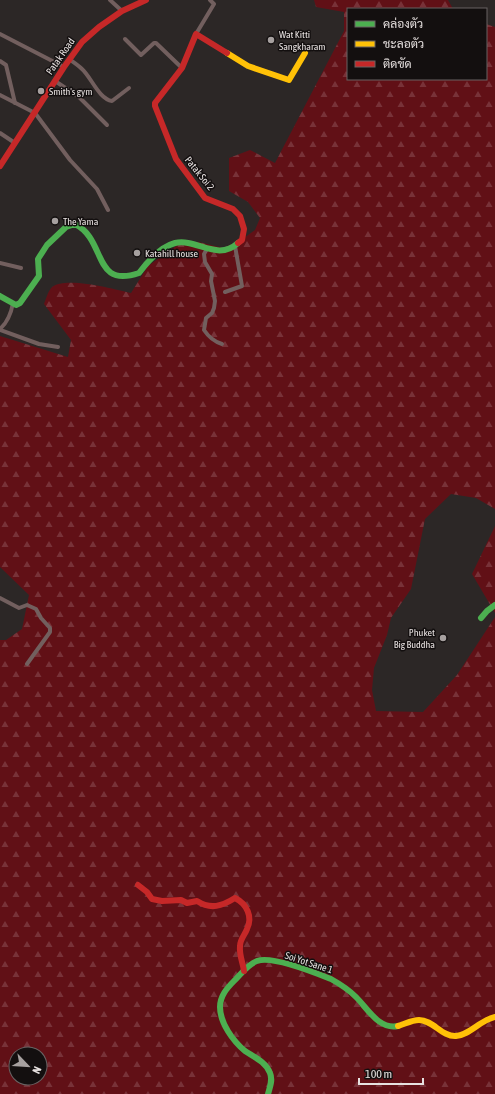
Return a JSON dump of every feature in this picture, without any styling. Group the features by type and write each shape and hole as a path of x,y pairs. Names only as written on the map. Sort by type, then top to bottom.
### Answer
{"street":[{"path":"110,0 122,11"},
{"name":"Patak Road","path":"0,166 69,59 82,42 99,27 122,11 146,0"},
{"path":"210,0 214,4 196,34 248,66 289,80 305,53"},
{"path":"0,34 64,67"},
{"name":"Patak Soi 2","path":"196,34 182,68 157,99 155,106 176,159 182,169 205,198 233,209 240,216 244,228 242,240 235,246"},
{"path":"125,39 141,55 154,43 156,43 182,68"},
{"path":"69,59 82,69 103,97 109,101 112,101 129,88"},
{"path":"0,62 6,65 15,103"},
{"path":"55,81 79,97 107,125"},
{"path":"0,95 35,113 70,160 97,188 108,210"},
{"path":"0,134 15,143"},
{"path":"0,296 12,304 16,305 20,303 39,276 38,259 47,245 66,226 75,224 83,228 89,235 107,270 113,275 120,277 139,273 146,264 165,247 176,243 185,243 221,251 235,246 242,286 225,292"},
{"path":"207,249 204,254 205,262 212,274 211,281 215,301 212,313 206,318 204,330 208,335 222,344"},
{"path":"0,263 21,268"},
{"path":"12,304 11,314 0,330 39,344 58,347"},
{"path":"0,598 19,608 27,605 36,609 41,618 50,628 50,632 27,664"},
{"path":"481,618 495,605"},
{"path":"138,885 147,892 152,899 162,901 181,900 187,903 197,902 203,905 217,906 223,905 236,898 239,899 246,908 249,918 247,931 242,935 239,944 244,971"},
{"name":"Soi Yot Sane 1","path":"268,1094 271,1078 269,1071 242,1047 230,1033 222,1017 220,1008 220,1001 228,988 252,963 259,960 268,960 316,974 336,982 357,998 377,1019 388,1026 396,1026 412,1021 425,1021 448,1034 456,1036 466,1033 485,1019 495,1017"}],"green space":[{"path":"314,0 448,0 452,8 347,8 347,80 487,80 487,24 495,27 495,509 476,498 451,494 425,519 411,589 391,618 387,635 374,668 372,690 376,711 423,712 457,675 495,617 495,1094 0,1094 0,640 6,640 22,629 29,595 0,567 0,336 68,357 71,340 44,304 52,287 59,284 79,283 102,286 131,293 148,266 179,244 199,242 223,248 241,240 255,230 260,218 248,202 229,191 229,158 250,150 275,163 344,31 344,12 316,7"},
{"path":"495,526 495,613 472,574"}],"traffic: fast":[{"path":"0,296 16,305 20,303 39,276 38,259 47,245 66,227 75,224 85,231 107,269 114,274 124,276 139,273 150,259 159,251 175,243 183,242 215,250 230,248 238,243"},
{"path":"481,618 495,605"},
{"path":"268,1094 271,1084 268,1069 263,1063 245,1051 236,1042 222,1019 220,1007 224,992 254,962 264,960 283,962 331,979 353,994 374,1018 385,1025 398,1026"}],"traffic: slow":[{"path":"227,53 248,66 289,80 305,53"},
{"path":"398,1026 419,1020 429,1023 446,1034 456,1036 466,1033 485,1021 495,1017"}],"traffic: jam":[{"path":"0,166 64,67 82,42 99,27 122,11 146,0"},
{"path":"227,53 196,34 182,68 155,103 155,106 176,159 205,198 233,209 240,216 244,229 242,240 238,243"},
{"path":"138,885 147,892 152,899 162,901 181,900 187,903 197,901 202,904 216,906 235,898 243,904 246,907 249,916 249,924 240,944 240,953 244,971"}],"place":[{"name":"Wat Kitti Sangkharam","path":"271,40"},
{"name":"Smith's gym","path":"41,91"},
{"name":"The Yama","path":"55,221"},
{"name":"Katahill house","path":"137,253"},
{"name":"Phuket Big Buddha","path":"443,638"}]}
